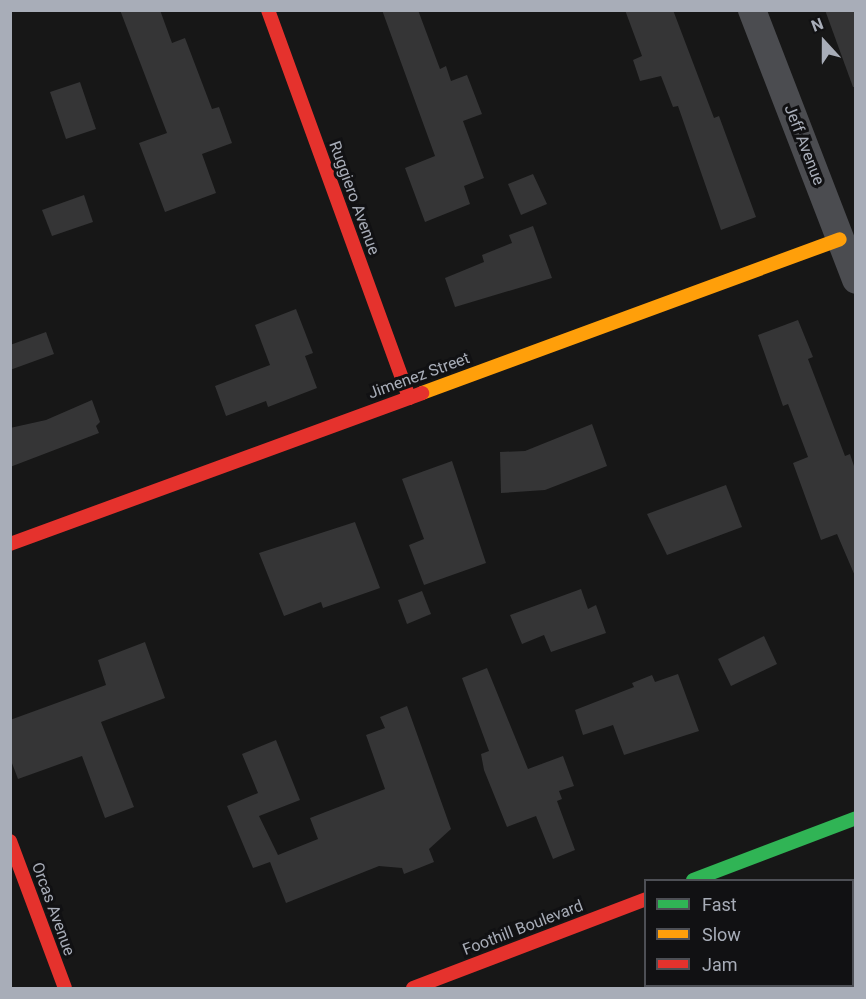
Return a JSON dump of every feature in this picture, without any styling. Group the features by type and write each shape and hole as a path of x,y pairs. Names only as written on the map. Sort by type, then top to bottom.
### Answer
{"street":[{"name":"Ruggiero Avenue","path":"268,10 409,398"},
{"name":"Jeff Avenue","path":"752,10 855,280"},
{"name":"Jimenez Street","path":"10,544 840,239"},
{"path":"696,879 855,818"},
{"name":"Orcas Avenue","path":"10,841 65,988"},
{"name":"Foothill Boulevard","path":"413,988 644,899"}],"building":[{"path":"120,10 160,10 172,43 185,38 212,109 219,107 232,143 202,154 216,193 165,212 139,143 167,133"},
{"path":"382,10 418,10 440,69 446,66 451,81 467,75 482,114 463,121 484,178 464,186 470,204 425,222 405,168 435,156"},
{"path":"625,10 673,10 714,118 719,116 756,217 721,230 678,106 673,107 661,76 640,81 633,60 642,56"},
{"path":"825,10 855,10 855,87 853,87"},
{"path":"80,82 96,129 66,139 50,92"},
{"path":"533,174 547,204 521,215 508,184"},
{"path":"84,195 93,222 52,236 42,210"},
{"path":"533,226 552,278 455,307 445,278 484,262 482,255 512,243 509,235"},
{"path":"296,309 313,353 305,356 317,388 268,407 266,401 226,416 215,386 270,365 255,325"},
{"path":"798,320 813,357 808,359 845,456 850,454 855,469 855,576 837,534 821,540 793,463 808,457 788,404 783,406 758,335"},
{"path":"46,332 54,354 10,370 10,345"},
{"path":"92,400 100,422 96,426 99,433 10,467 10,428 46,420"},
{"path":"592,424 607,466 545,490 501,493 500,452 525,451"},
{"path":"452,461 486,563 424,585 409,545 424,539 402,479"},
{"path":"726,485 742,527 667,555 647,514"},
{"path":"355,522 380,588 323,608 321,602 284,616 259,553"},
{"path":"581,589 588,609 596,605 606,633 551,652 544,635 522,644 510,615"},
{"path":"422,591 431,614 407,624 398,600"},
{"path":"764,636 777,664 731,686 718,659"},
{"path":"145,642 165,698 101,722 134,807 105,818 82,756 18,779 10,758 10,720 106,685 98,660"},
{"path":"487,668 528,769 563,756 574,786 559,791 562,799 557,801 575,850 553,859 536,816 507,827 484,770 481,754 489,751 462,678"},
{"path":"678,674 699,731 624,755 613,725 583,735 575,710 634,687 632,683 652,675 655,682"},
{"path":"407,706 451,829 429,849 434,862 404,874 402,868 379,866 286,903 270,862 253,868 227,806 258,793 242,754 276,740 300,800 259,816 278,855 318,839 310,818 385,789 366,735 385,728 380,717"}],"traffic: fast":[{"path":"696,879 856,818"}],"traffic: slow":[{"path":"422,393 840,239"}],"traffic: jam":[{"path":"268,10 409,398"},
{"path":"10,544 422,393"},
{"path":"10,841 65,988"},
{"path":"413,988 644,900"}]}
